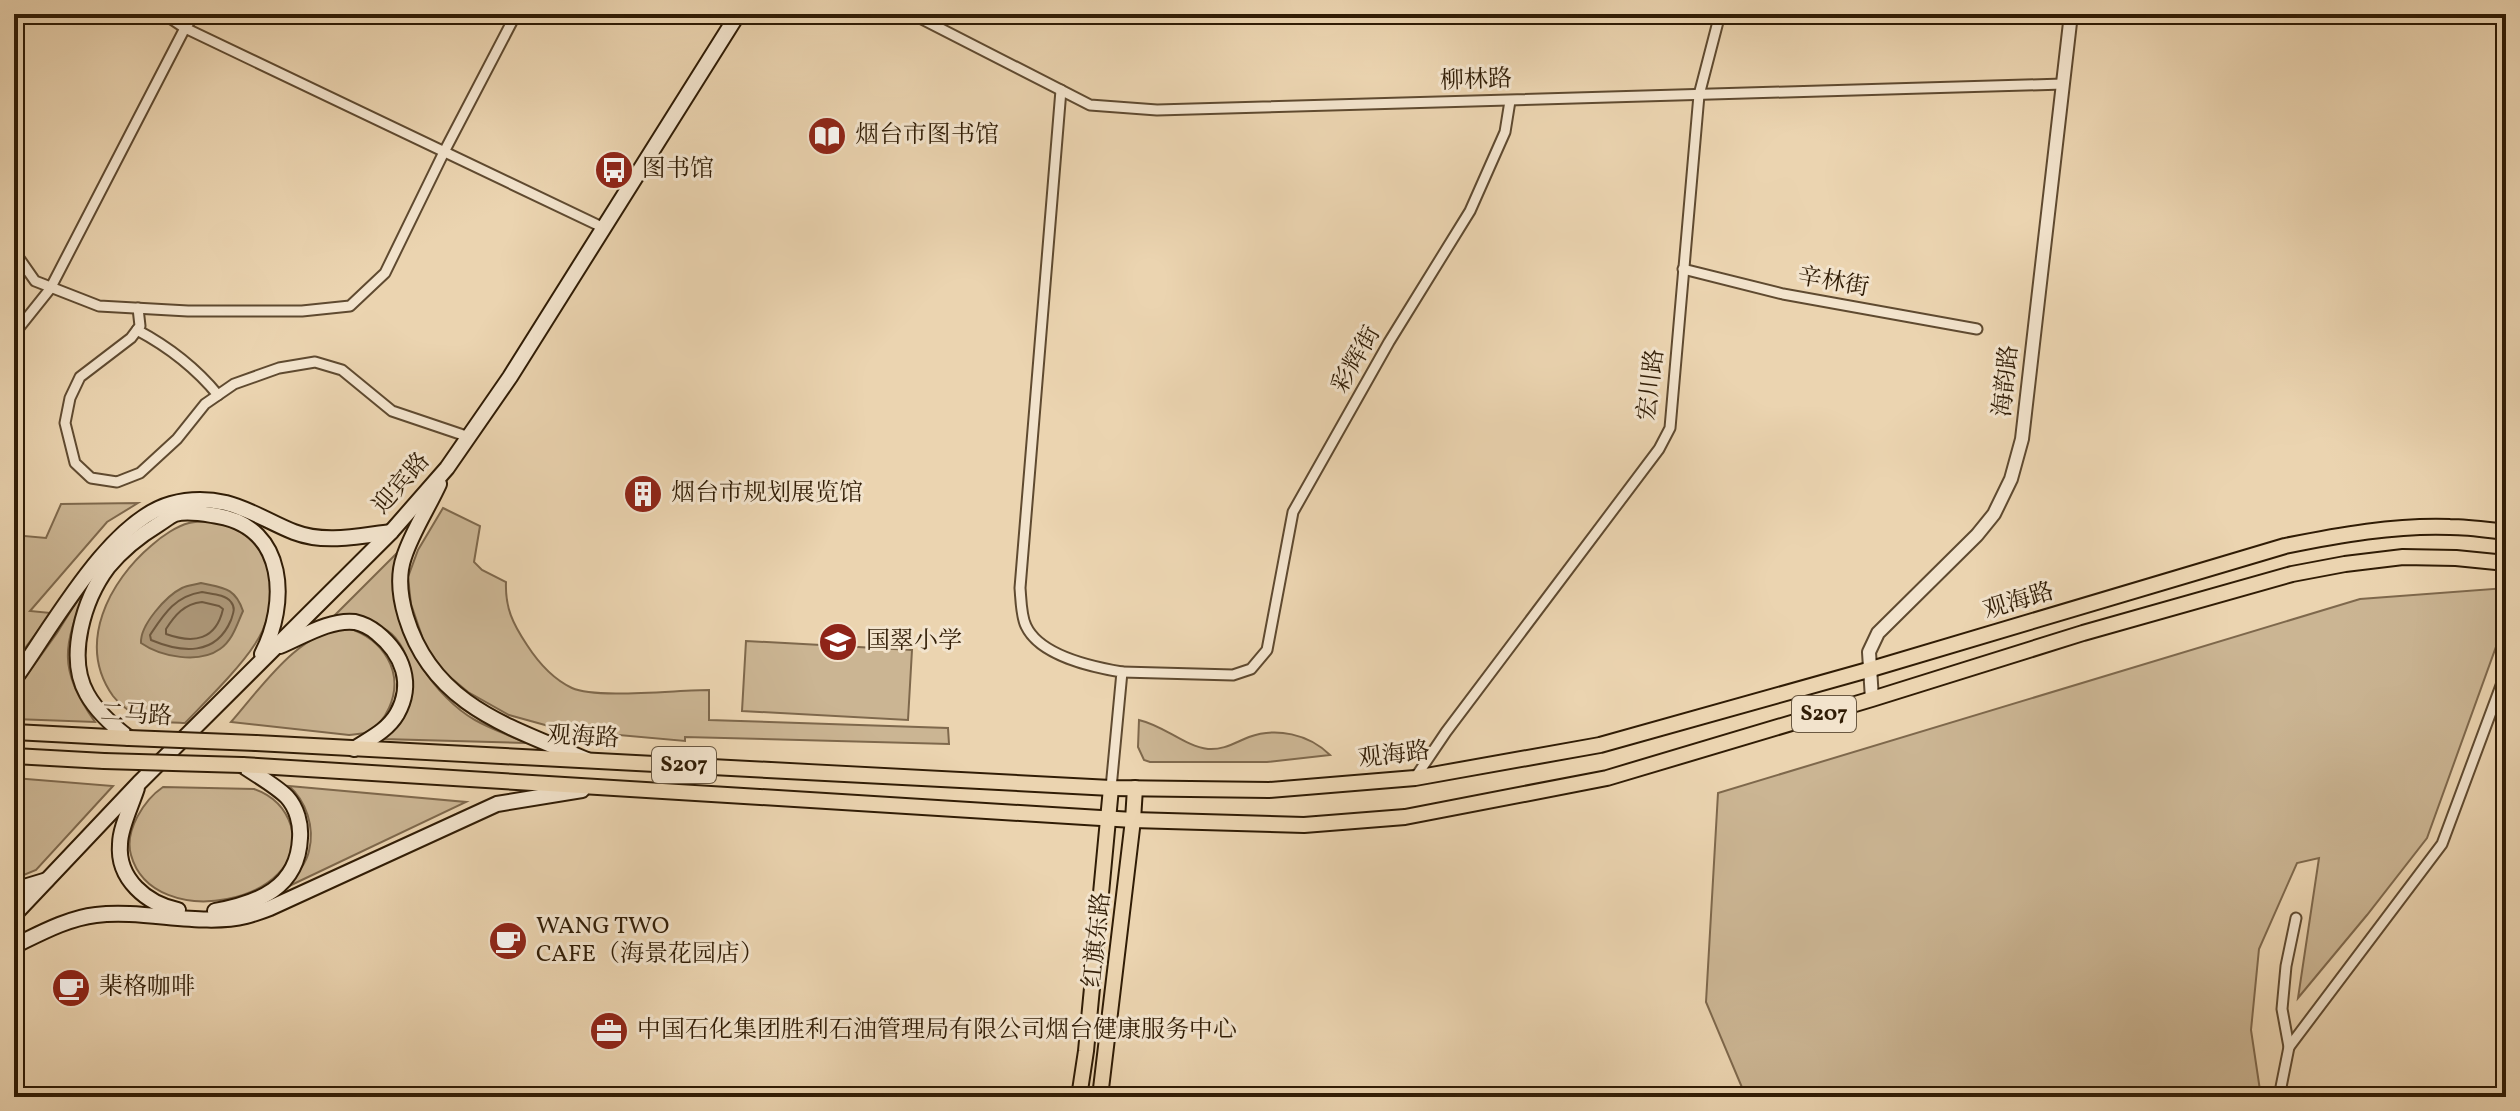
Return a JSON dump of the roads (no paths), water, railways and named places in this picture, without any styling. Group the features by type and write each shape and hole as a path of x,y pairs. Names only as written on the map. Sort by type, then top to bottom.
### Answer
{"main road":[{"name":"迎宾路","path":"14,915 139,783 391,532 447,468 510,377 738,14"},
{"path":"447,468 404,557 400,576 401,598 412,635 425,661 447,688 475,709 588,760"},
{"path":"14,680 99,560 141,519 169,504 205,500 228,504 296,533 327,539 391,532"},
{"path":"129,738 101,714 81,679 79,651 84,616 96,586 108,568 148,530 175,514 197,513 225,518 251,530 275,565 280,586 278,612 271,637 252,672"},
{"name":"观海路","path":"256,743 1111,788 1269,790 1415,778 1600,745 1868,670 2285,546 2351,534 2412,528 2451,527 2506,532"},
{"name":"观海路","path":"1133,820 1304,825 1405,817 1607,778 2083,633 2292,574 2403,557 2506,563"},
{"path":"272,650 332,624 354,622 368,627 393,647 403,663 405,678 405,693 397,714 387,727 354,749"},
{"name":"二马路","path":"14,732 256,743"},
{"name":"二马路","path":"14,756 242,765"},
{"path":"139,783 119,843 122,865 131,881 143,895 162,907 214,911 253,902 280,885 296,861 300,844 301,826 288,798 242,765"},
{"name":"S207","path":"242,765 595,788"},
{"name":"观海路","path":"595,788 1109,818"},
{"path":"14,946 52,928 94,915 130,913 204,918 244,917 497,804 595,788"},
{"name":"红旗东路","path":"1079,1097 1111,788"},
{"name":"红旗东路","path":"1100,1097 1135,788"},
{"name":"S207","path":"1109,818 1133,820"},
{"path":"14,890 47,880"}],"street":[{"path":"164,14 185,28 604,228"},
{"path":"14,334 50,289 195,14"},
{"path":"14,251 35,281 99,306 188,311 302,311 350,306 385,273 516,14"},
{"name":"柳林路","path":"912,14 1090,105 1157,110 2063,84"},
{"name":"宏川路","path":"1415,778 1446,732 1659,449 1670,428 1699,95 1720,14"},
{"name":"海韵路","path":"1872,699 1869,652 1878,633 1977,535 2005,495 2018,461 2071,14"},
{"path":"1061,90 1020,588 1026,626 1045,648 1091,667 1122,672 1111,788"},
{"name":"彩辉街","path":"1122,672 1233,675 1251,669 1267,650 1293,512 1389,342 1470,211 1505,132 1510,101"},
{"name":"辛林街","path":"1683,269 1783,294 1977,329"},
{"path":"138,308 140,326 131,338 80,377 70,398 65,423 75,463 91,478 117,482 140,473 177,439 205,404 234,384 279,368 315,362 342,370 392,411 469,437"},
{"path":"137,330 183,358 218,395"},
{"path":"2289,1047 2442,844 2506,672"},
{"path":"2279,1097 2289,1047 2282,1009 2286,966 2296,918"}],"water":[{"path":"201,583 232,593 243,611 234,632 220,649 202,656 180,657 141,643 149,620 162,604 182,588"}],"place":[{"name":"烟台市图书馆","path":"827,136"},
{"name":"图书馆","path":"614,170"},
{"name":"烟台市规划展览馆","path":"643,494"},
{"name":"国翠小学","path":"838,642"},
{"name":"WANG TWO CAFE（海景花园店）","path":"508,941"},
{"name":"棐格咖啡","path":"71,988"},
{"name":"中国石化集团胜利石油管理局有限公司烟台健康服务中心","path":"609,1031"}]}
